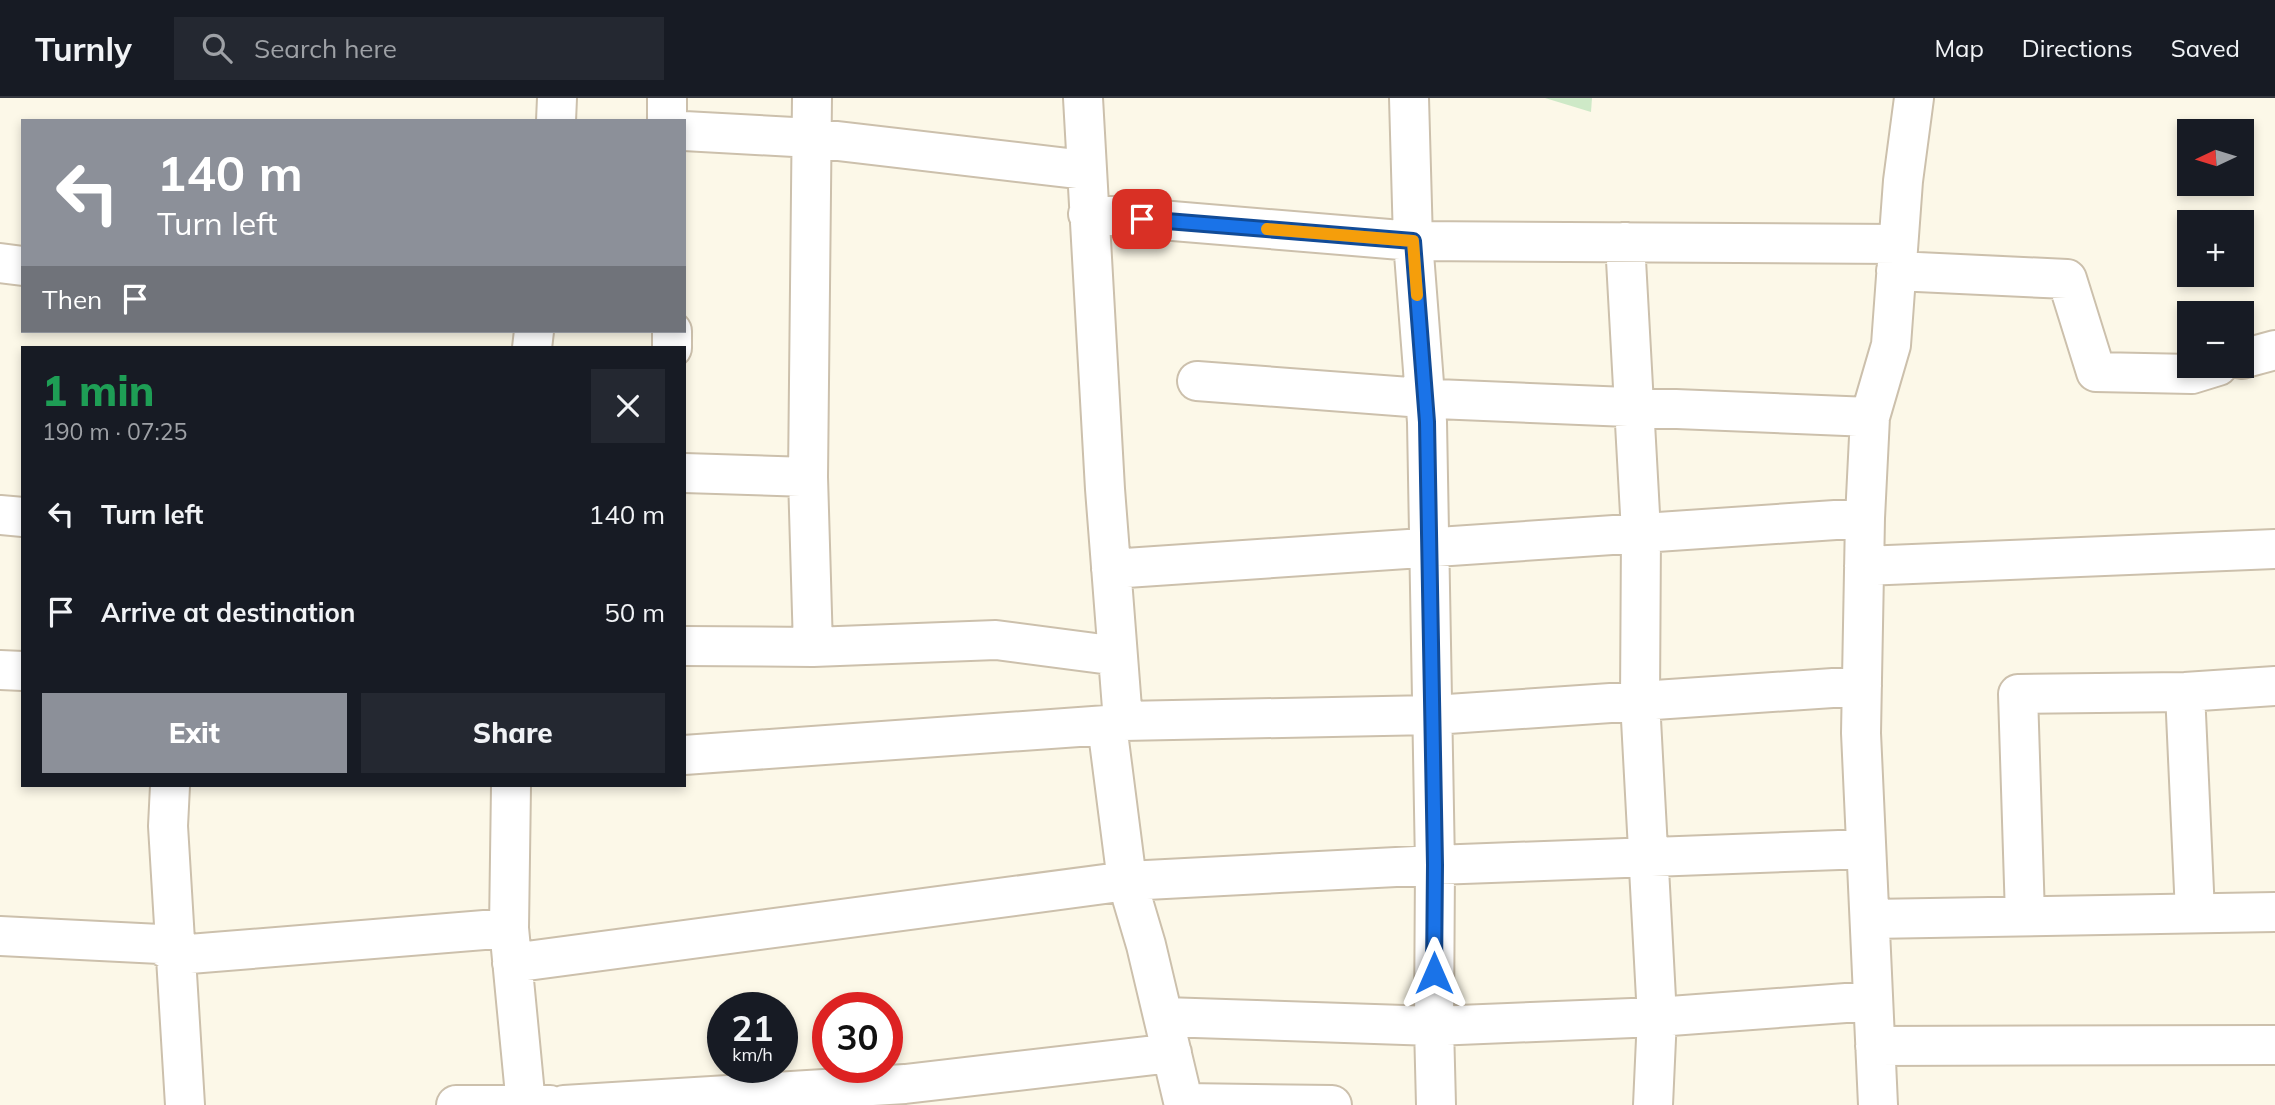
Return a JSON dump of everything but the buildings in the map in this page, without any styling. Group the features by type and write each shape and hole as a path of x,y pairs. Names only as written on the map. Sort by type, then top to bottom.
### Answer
{"street":[{"path":"556,119 557,98"},
{"path":"667,98 667,119"},
{"path":"812,98 808,477 813,646"},
{"path":"1083,98 1085,170 1118,656 1115,723 1128,881 1184,1104 1332,1105"},
{"path":"1409,98 1413,241 1426,398 1433,715 1436,1105"},
{"path":"1878,1105 1861,733 1865,517 1870,417 1891,345 1903,181 1914,98"},
{"path":"686,131 812,138 1085,170"},
{"path":"1088,214 1413,241 1625,242 1897,257 2067,279 2096,372 2177,374"},
{"path":"1625,242 1641,532 1640,701 1657,1017 1653,1105"},
{"path":"0,263 21,266"},
{"path":"2254,356 2275,350"},
{"path":"1197,381 1426,398 1870,417"},
{"path":"686,473 808,477"},
{"path":"0,515 21,517"},
{"path":"1111,569 1865,517"},
{"path":"1864,566 2275,549"},
{"path":"686,646 813,646 996,640 1118,656"},
{"path":"0,670 21,671"},
{"path":"686,755 1115,723 1433,715 1862,686"},
{"path":"2025,916 2018,694 2185,692 2275,687"},
{"path":"2185,692 2195,913"},
{"path":"170,787 168,826 185,1105"},
{"path":"456,1105 534,1104 511,946 511,787"},
{"path":"0,936 160,944 177,956 511,946 1128,881 1435,865 1867,849"},
{"path":"1870,919 2275,912"},
{"path":"564,1105 906,1094 1168,1035 1657,1017 1873,1001"},
{"path":"1875,1046 2275,1045"}],"green space":[{"path":"1545,98 1592,98 1591,112"}],"slow traffic":[{"path":"1267,229 1413,241 1417,295"}],"route":[{"path":"1142,219 1413,241 1427,422 1435,865 1434,973"}]}
